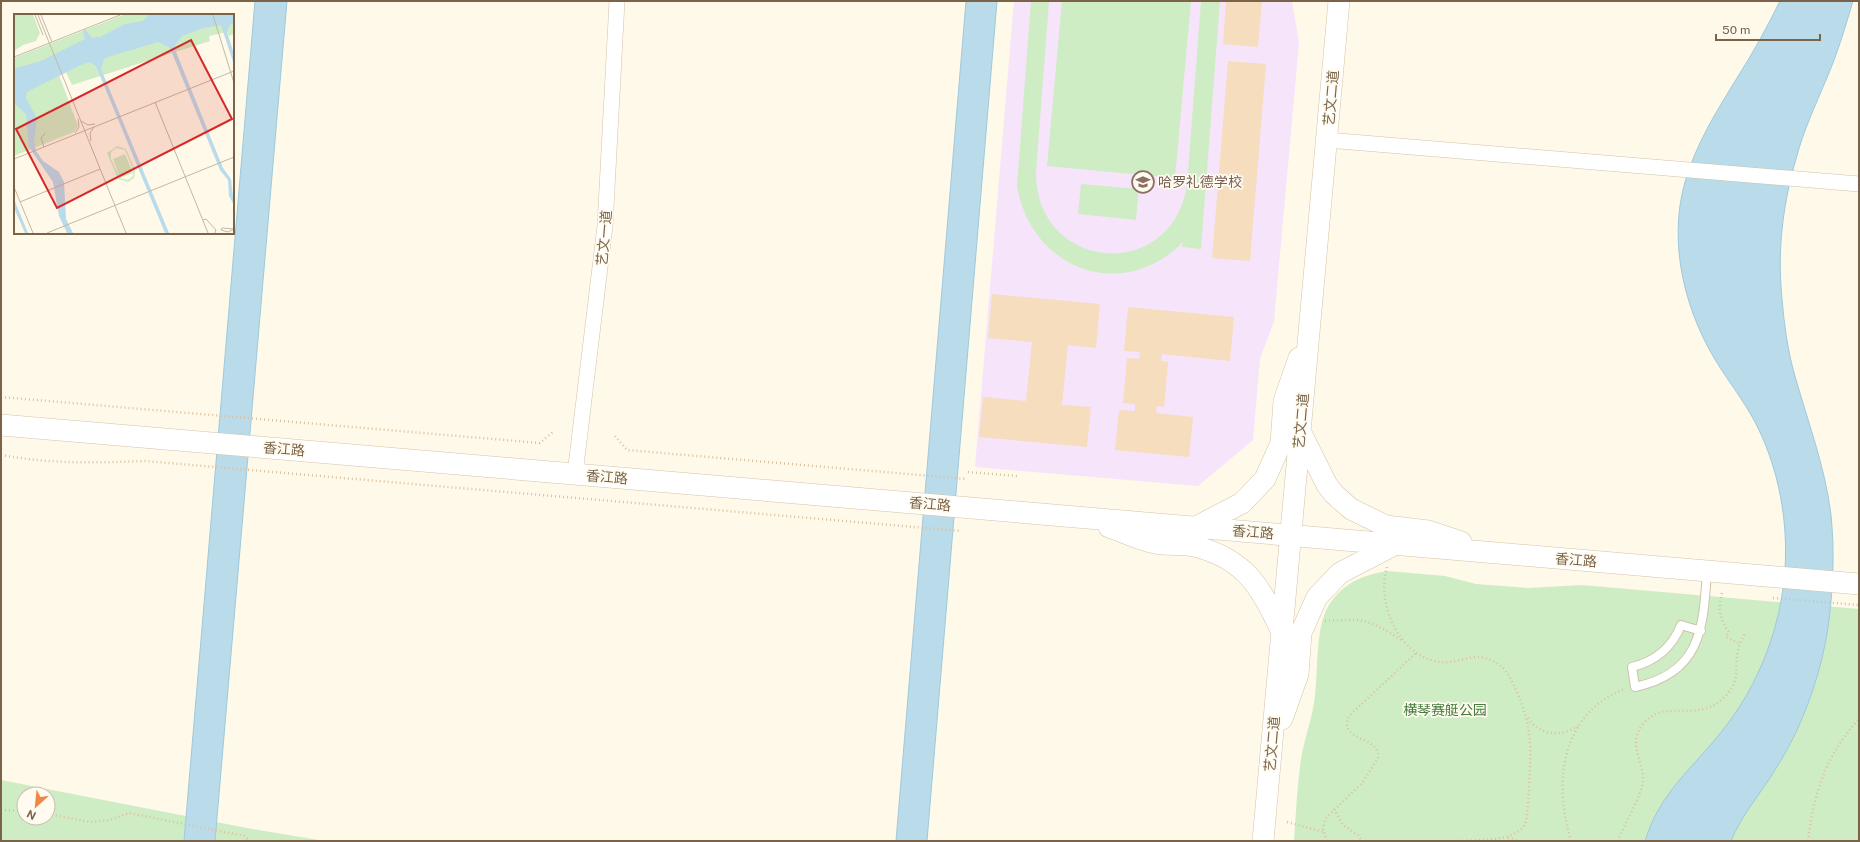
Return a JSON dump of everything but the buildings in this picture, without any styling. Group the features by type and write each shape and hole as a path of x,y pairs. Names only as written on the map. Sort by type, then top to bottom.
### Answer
{"main road":[{"name":"艺文二道","path":"1263,841 1340,1"},
{"path":"1195,527 1242,503 1258,487 1270,469 1281,443 1284,401 1310,325"},
{"name":"香江路","path":"1,425 1850,583"},
{"path":"1300,432 1327,485 1351,509 1386,526 1428,531 1488,552"},
{"path":"1078,517 1155,543 1197,546 1223,557 1239,567 1253,581 1264,596 1282,632"},
{"path":"1271,752 1298,674 1301,633 1317,597 1340,573 1396,544"}],"street":[{"name":"艺文一道","path":"575,474 605,226 617,1"},
{"path":"1327,140 1859,184"}],"lane":[{"path":"1701,631 1681,625 1672,642 1659,656 1646,663 1632,667 1635,687 1648,685 1671,673 1690,654 1701,631 1707,571"}],"path":[{"path":"1,397 540,443 554,431"},
{"path":"615,436 626,450 966,479"},
{"path":"1,455 25,459 79,464 145,461 961,531"},
{"path":"968,472 1017,476"},
{"path":"1387,567 1384,577 1386,600 1393,623 1403,641"},
{"path":"1722,593 1719,603 1723,624 1729,632 1726,637 1740,644"},
{"path":"1773,598 1858,605"},
{"path":"1318,622 1359,619 1367,620 1403,641 1416,653 1441,662 1458,661 1475,657 1493,660 1507,672 1527,716 1536,728 1550,734 1565,733 1578,726"},
{"path":"1618,841 1627,818 1642,788 1642,771 1636,752 1636,742 1644,723 1661,712 1671,710 1699,711 1708,709 1723,699 1734,684 1737,676 1740,644 1745,634"},
{"path":"1327,841 1323,824 1325,819 1362,783 1379,754 1375,746 1351,734 1346,725 1349,716 1416,653"},
{"path":"1571,841 1564,816 1562,788 1564,767 1569,746 1578,726 1590,711 1604,699 1621,690 1635,687"},
{"path":"1507,838 1522,830 1526,820 1531,751 1527,716"},
{"path":"1808,841 1811,813 1819,784 1832,756 1848,730 1859,719"},
{"path":"1334,809 1343,825 1358,836 1362,841"},
{"path":"1,810 16,811"},
{"path":"56,816 90,822 110,820 129,813 244,836 250,841"},
{"path":"1287,822 1324,832"},
{"path":"1459,841 1507,838 1519,841"}],"shaded area":[{"name":"哈罗礼德学校","path":"1014,1 1292,1 1299,43 1274,321 1260,359 1253,440 1198,486 975,467"}],"green space":[{"path":"1031,1 1049,1 1036,172 1042,205 1057,230 1079,246 1106,253 1132,251 1157,239 1176,217 1187,185 1201,1 1220,1 1201,249 1182,247 1183,242 1159,261 1133,271 1107,273 1082,268 1060,257 1040,238 1026,215 1017,186"},
{"path":"1062,1 1191,1 1175,178 1047,166"},
{"path":"1081,184 1139,189 1136,220 1078,214"},
{"name":"横琴赛艇公园","path":"1387,571 1445,576 1476,584 1528,588 1582,585 1859,609 1859,841 1294,841 1302,752 1314,703 1319,639 1324,615 1335,597 1354,581"},
{"path":"1,780 32,786 16,786 16,826 56,826 56,791 247,828 325,841 1,841"}],"water":[{"path":"255,1 287,1 215,841 184,841"},
{"path":"966,1 997,1 927,841 896,841"},
{"path":"1780,1 1853,1 1834,61 1799,149 1785,206 1780,254 1782,296 1788,349 1820,459 1831,515 1833,574 1827,634 1814,687 1801,722 1784,755 1740,823 1731,841 1645,841 1651,824 1668,794 1722,731 1747,694 1757,675 1773,634 1783,591 1786,551 1785,533 1777,479 1772,461 1754,420 1721,369 1698,326 1689,303 1683,279 1679,255 1678,230 1680,206 1685,182 1695,154 1714,116 1754,50"}],"place":[{"name":"哈罗礼德学校","path":"1143,182"}]}
